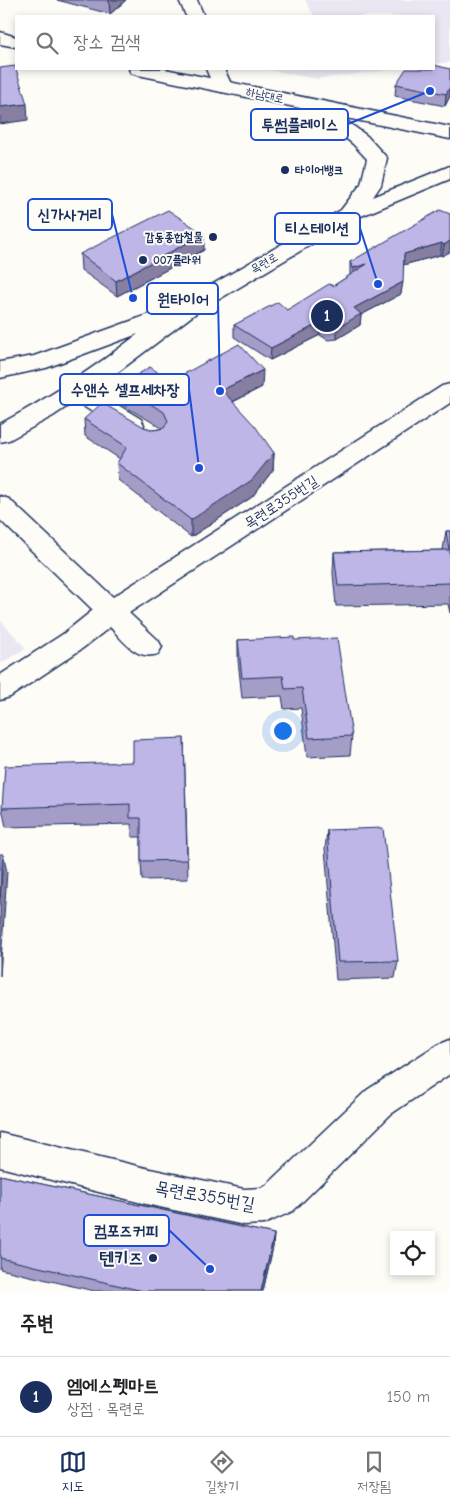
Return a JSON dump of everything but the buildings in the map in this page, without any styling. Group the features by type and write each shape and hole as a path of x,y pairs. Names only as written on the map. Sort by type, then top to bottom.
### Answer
{"main road":[{"path":"188,0 195,15"},
{"path":"0,38 15,42"},
{"name":"하남대로","path":"148,70 218,77 312,105 450,133"},
{"path":"312,105 360,140 377,158 372,185 347,215"},
{"name":"목련로","path":"0,434 45,410 106,370 188,308 347,215 450,172"},
{"name":"목련로","path":"0,370 38,363 188,308"},
{"path":"75,390 155,438"},
{"name":"목련로355번길","path":"0,689 73,641 111,611 450,392"},
{"path":"0,505 148,647"},
{"name":"목련로355번길","path":"0,1150 150,1187 244,1207 264,1206 280,1198 379,1102 450,1055"}],"shaded area":[{"path":"305,0 450,0 450,62 435,64 435,15 313,15"},
{"path":"270,70 389,70 316,79"},
{"path":"0,620 26,648 0,664"}],"place":[{"name":"투썸플레이스","path":"430,91"},
{"name":"타이어뱅크","path":"285,170"},
{"name":"갑동종합철물","path":"213,237"},
{"name":"007플라워","path":"143,260"},
{"name":"티스테이션","path":"378,284"},
{"name":"신가사거리","path":"133,298"},
{"name":"엠에스펫마트","path":"327,316"},
{"name":"원타이어","path":"220,391"},
{"name":"수앤수 셀프세차장","path":"199,468"},
{"name":"텐키즈","path":"153,1258"},
{"name":"컴포즈커피","path":"210,1269"}]}
